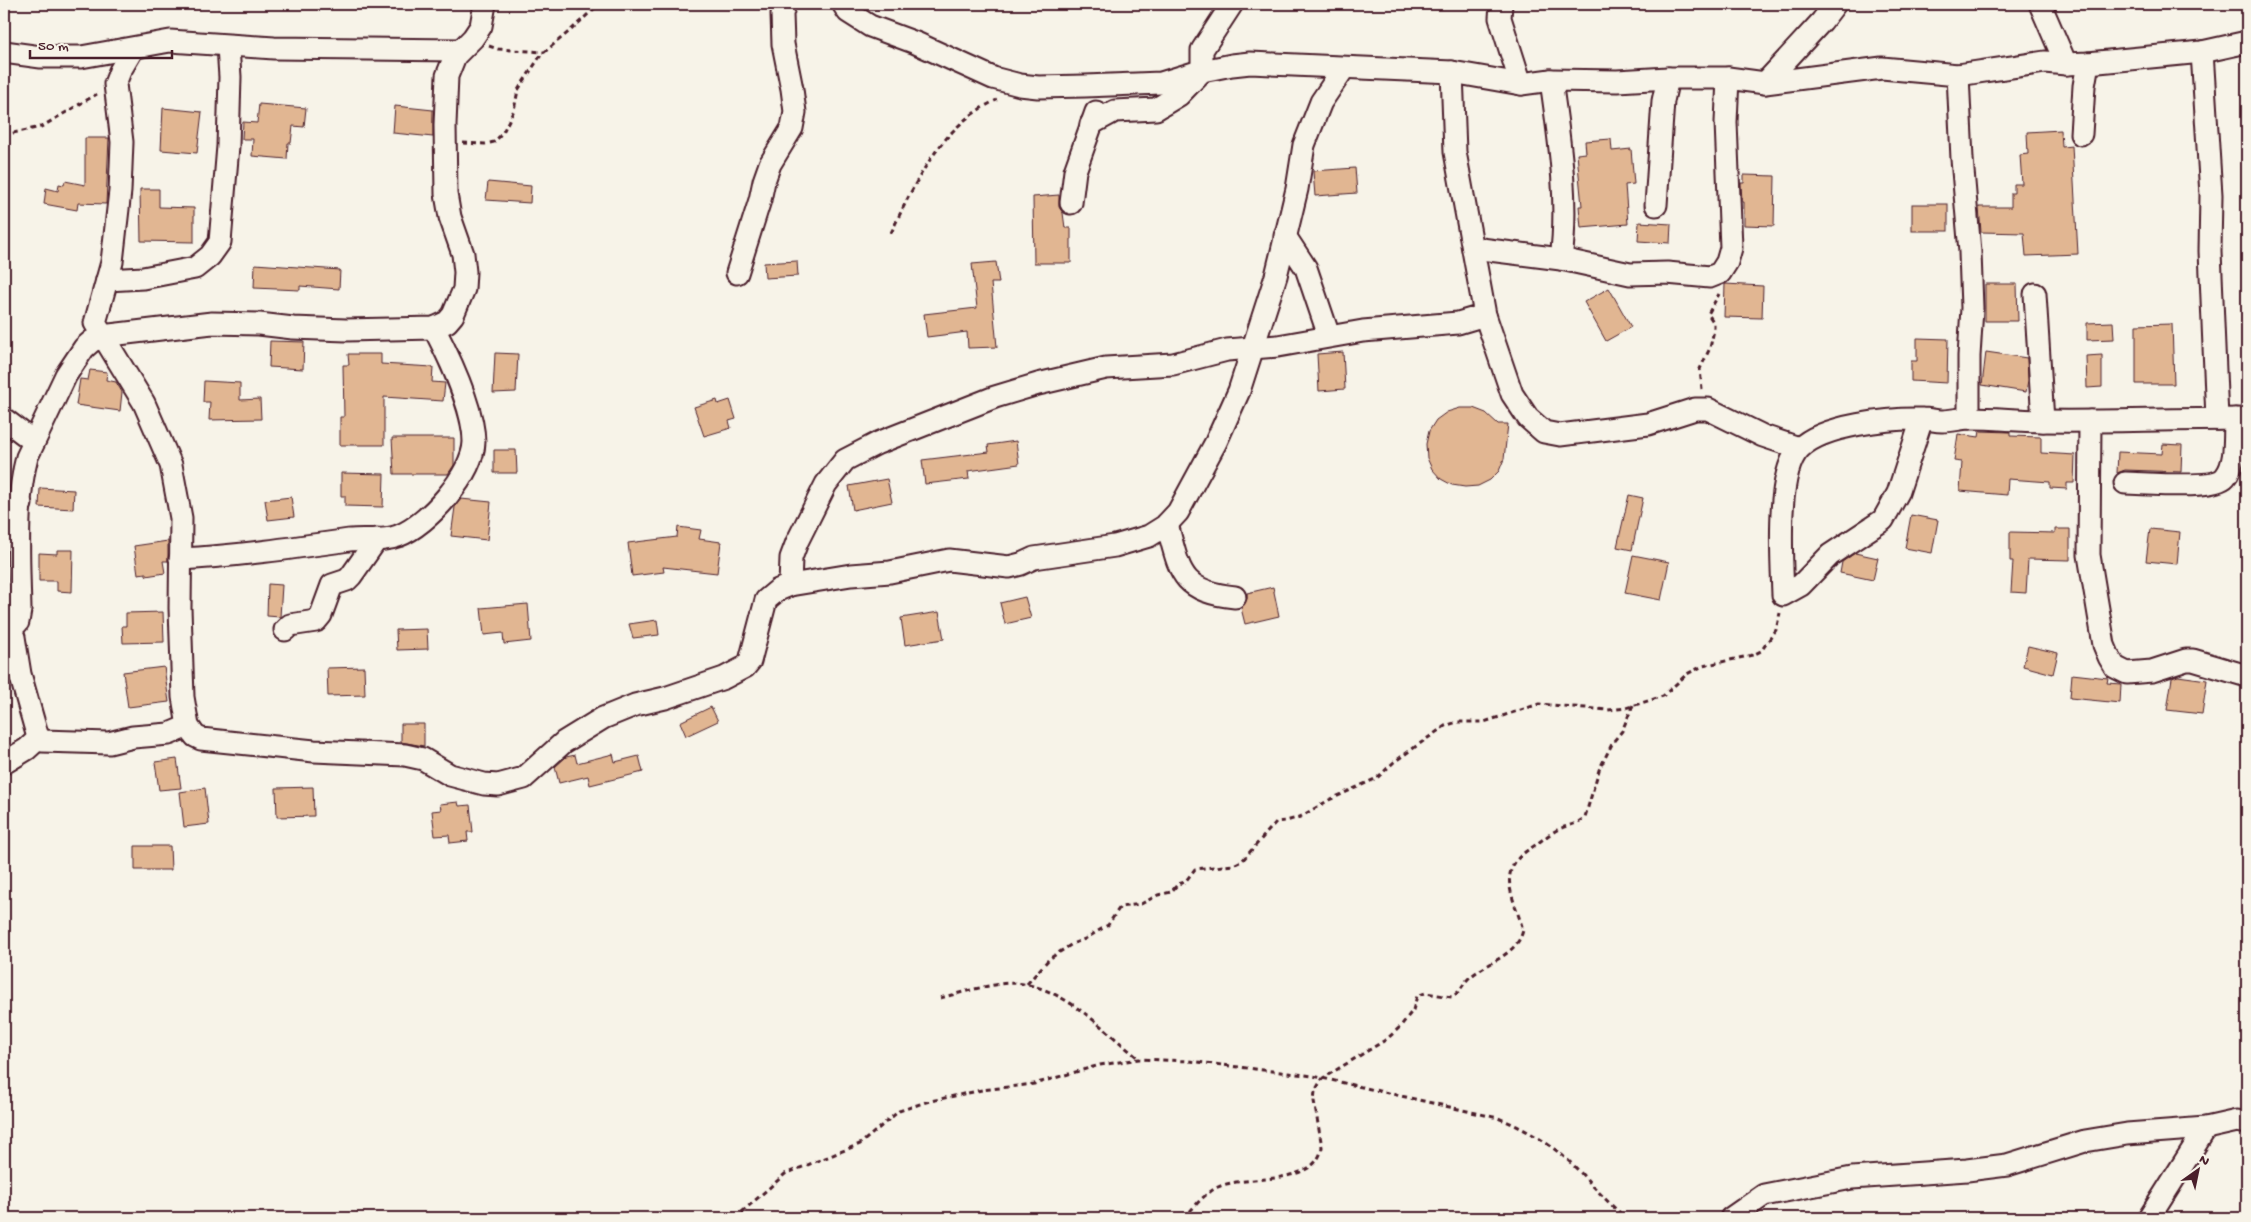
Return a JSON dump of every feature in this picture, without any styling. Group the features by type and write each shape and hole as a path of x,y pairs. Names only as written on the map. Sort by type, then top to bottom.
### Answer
{"street":[{"path":"188,726 169,734 133,737 109,744 47,742 39,738 20,674 14,638 7,634 18,622 20,610 19,572 13,504 33,441 66,375 92,341 144,330 212,323 346,330 434,328 447,322 453,315 464,289 465,272 463,254 450,217 446,194 444,142 447,76 455,56 481,26 485,4"},
{"path":"737,273 770,164 792,128 795,112 783,44 782,14 784,4"},
{"path":"843,4 848,12 870,26 916,43 993,78 1024,85 1085,86 1161,83 1202,71 1250,63 1452,72 1521,84 1552,80 1617,82 1668,78 1728,78 1765,83 1882,68 1958,75 2045,62 2066,64 2088,63 2202,52 2247,42"},
{"path":"1091,124 1115,112 1156,109 1179,94 1202,71 1202,50 1232,4"},
{"path":"1501,4 1500,18 1521,84"},
{"path":"1765,83 1822,21 1835,4"},
{"path":"2040,4 2066,64"},
{"path":"4,52 41,57 81,57 170,41 228,46 466,44"},
{"path":"107,280 143,278 195,268 210,256 220,242 228,146 230,77 228,46"},
{"path":"133,49 120,71 116,84 122,158 112,262 94,324 117,357 144,403 171,465 181,518 183,697 188,726 201,739 314,751 405,755 423,759 450,775 477,783 498,785 514,782 534,770 564,742 603,718 635,705 702,686 736,673 745,667 750,660 766,600 778,590 790,585 851,575 890,572 950,560 1008,567 1034,558 1115,546 1149,536 1168,524 1178,512 1227,421 1239,391 1276,276 1297,189 1304,145 1321,102 1344,68"},
{"path":"2125,483 2204,484 2219,481 2228,472 2231,462 2233,419 2210,251 2211,195 2202,52"},
{"path":"2081,134 2084,86 2088,63"},
{"path":"1452,72 1455,152 1486,315 1512,394 1528,418 1544,432 1565,435 1641,425 1695,409 1708,409 1763,436 1799,448"},
{"path":"1958,75 1972,308 1969,356 1969,418"},
{"path":"1656,205 1663,102 1668,78"},
{"path":"1473,248 1561,259 1630,274 1667,273 1710,277 1720,273 1727,262 1730,248 1727,130 1728,78"},
{"path":"1552,80 1563,200 1564,226 1561,259"},
{"path":"1071,203 1075,171 1095,113 1112,91 1121,84"},
{"path":"1285,236 1306,268 1329,336"},
{"path":"2035,294 2042,421"},
{"path":"790,585 791,558 826,484 838,468 859,452 951,414 1017,389 1106,368 1173,364 1227,350 1278,346 1363,331 1458,323 1486,315"},
{"path":"180,559 230,557 352,540 398,536 434,510 450,494 472,459 474,441 470,419 452,363 434,328"},
{"path":"1922,419 1898,493 1883,520 1830,555 1800,585 1783,595 1781,518 1787,478 1794,456 1799,448 1811,439 1850,426 1922,419 1941,421 1969,418 2042,421 2233,419"},
{"path":"4,419 33,441"},
{"path":"2090,420 2089,555 2104,645 2112,663 2122,672 2140,674 2186,660 2193,660 2247,676"},
{"path":"1168,524 1179,569 1188,580 1201,589 1216,595 1235,597"},
{"path":"285,630 290,625 316,621 321,615 332,585 347,580 351,576 377,539"},
{"path":"4,763 27,749 39,738"},
{"path":"1731,1218 1764,1195 1852,1178 1967,1170 2007,1165 2085,1142 2127,1134 2206,1128 2244,1117"},
{"path":"2149,1218 2206,1128"}],"path":[{"path":"444,142 485,144 494,142 502,134 509,122 518,90 529,71 544,52 599,4"},
{"path":"466,44 498,49 544,52"},
{"path":"4,135 41,126 116,84"},
{"path":"891,233 909,195 943,142 970,115 1024,85"},
{"path":"1708,409 1700,372 1714,330 1714,323 1708,314 1719,294 1720,273"},
{"path":"1026,984 1050,959 1072,944 1085,939 1108,925 1120,907 1141,904 1158,895 1171,892 1178,884 1185,882 1195,869 1233,865 1242,861 1276,822 1300,816 1329,800 1377,778 1394,762 1445,726 1457,722 1484,722 1539,704 1608,710 1633,706 1667,693 1687,674 1703,666 1753,655 1761,651 1776,630 1783,595"},
{"path":"1184,1218 1209,1193 1219,1187 1235,1183 1285,1177 1310,1168 1321,1154 1322,1148 1314,1102 1315,1091 1323,1078 1394,1033 1410,1016 1417,996 1425,993 1452,996 1468,979 1507,952 1518,941 1524,930 1508,876 1511,866 1521,854 1553,832 1580,822 1585,817 1599,770 1613,742 1622,731 1633,706"},
{"path":"940,998 1001,984 1026,984 1069,1003 1139,1059"},
{"path":"735,1218 785,1174 860,1144 899,1112 926,1102 982,1090 1034,1084 1100,1065 1139,1059 1189,1061 1323,1078 1498,1118 1518,1125 1562,1154 1626,1218"}],"building":[{"path":"259,104 306,108 304,127 293,126 291,143 288,143 287,159 252,156 253,139 242,139 243,122 257,123"},
{"path":"395,106 433,110 433,137 393,133"},
{"path":"163,108 202,112 197,153 161,150"},
{"path":"2061,130 2062,147 2072,146 2078,254 2026,256 2024,233 1981,232 1979,207 2011,207 2011,193 2014,193 2014,184 2022,184 2020,155 2028,154 2027,132"},
{"path":"85,138 109,138 106,204 78,203 77,210 44,204 46,188 58,191 59,184 64,185 65,181 85,185"},
{"path":"1611,139 1612,151 1631,149 1634,184 1625,185 1628,224 1581,228 1579,206 1582,206 1577,154 1586,153 1585,141"},
{"path":"1355,168 1357,193 1315,196 1313,171"},
{"path":"1744,175 1775,176 1774,226 1744,225 1744,202 1742,202 1741,183 1744,183"},
{"path":"488,182 531,186 530,203 486,200"},
{"path":"140,189 159,189 159,207 194,208 194,242 141,241"},
{"path":"1059,195 1059,207 1063,213 1065,228 1071,228 1071,263 1034,263 1033,197"},
{"path":"1912,204 1948,204 1948,231 1912,231"},
{"path":"1639,222 1671,224 1670,243 1638,241"},
{"path":"797,261 798,276 765,278 764,263"},
{"path":"996,262 999,283 991,283 997,347 968,348 967,332 927,337 924,314 977,308 972,264"},
{"path":"255,264 340,270 339,289 300,286 300,290 254,288"},
{"path":"1725,284 1763,286 1762,318 1724,317"},
{"path":"1985,284 2017,284 2018,321 1985,321"},
{"path":"1609,288 1631,327 1606,341 1584,302"},
{"path":"2113,322 2114,339 2087,340 2087,323"},
{"path":"2172,324 2174,384 2136,384 2136,325"},
{"path":"1917,338 1948,339 1947,383 1911,381 1911,361 1917,361"},
{"path":"270,341 304,342 303,369 269,367"},
{"path":"1343,352 1345,389 1319,391 1317,354"},
{"path":"1986,352 2027,358 2028,380 2026,392 1982,385"},
{"path":"495,353 518,354 516,392 493,393"},
{"path":"348,354 381,354 381,364 433,367 432,382 445,383 443,401 384,397 384,445 340,445 340,417 344,417 343,365 349,365"},
{"path":"2102,355 2102,387 2087,388 2086,356"},
{"path":"90,370 107,372 106,380 116,382 122,392 120,411 76,405 80,379 88,380"},
{"path":"204,381 240,383 240,400 260,399 261,419 209,420 210,402 203,402"},
{"path":"717,400 718,404 730,400 736,419 729,421 731,428 704,436 694,407"},
{"path":"1460,408 1473,408 1486,413 1498,424 1508,424 1504,459 1499,471 1490,480 1478,486 1452,485 1441,479 1432,469 1427,458 1426,444 1429,431 1436,420 1447,412"},
{"path":"1980,431 2010,432 2010,436 2041,437 2041,453 2075,455 2074,483 2067,483 2067,489 2050,488 2050,482 2008,479 2007,495 1960,491 1962,462 1954,461 1958,434 1979,437"},
{"path":"392,438 454,438 454,465 448,474 394,474"},
{"path":"1016,441 1019,464 968,471 969,479 925,484 922,460 989,452 988,445"},
{"path":"2163,444 2182,445 2181,472 2125,470 2117,473 2118,452 2162,454"},
{"path":"494,450 516,450 517,473 494,473"},
{"path":"341,473 384,474 383,507 345,506 345,496 341,496"},
{"path":"887,479 892,502 853,510 849,486"},
{"path":"40,488 74,490 73,509 39,507"},
{"path":"1629,495 1643,498 1632,550 1617,547"},
{"path":"291,497 294,517 268,520 265,500"},
{"path":"461,499 491,502 487,540 451,536 455,507"},
{"path":"1911,515 1938,520 1932,553 1905,548"},
{"path":"678,527 701,530 699,539 721,542 717,573 663,567 664,572 632,576 628,543 677,537"},
{"path":"2055,529 2070,529 2070,560 2028,559 2026,593 2011,592 2013,561 2010,561 2010,532 2055,533"},
{"path":"2150,529 2180,532 2177,564 2146,561"},
{"path":"168,541 168,561 163,561 165,573 146,576 146,573 138,574 134,546"},
{"path":"57,550 73,550 72,592 57,591 57,581 39,581 39,553 57,554"},
{"path":"1855,553 1878,558 1873,580 1840,573 1842,562"},
{"path":"1633,555 1669,562 1661,600 1625,593"},
{"path":"268,584 282,585 280,617 267,616"},
{"path":"1273,587 1279,616 1245,624 1241,608 1247,599 1247,593"},
{"path":"1025,597 1031,618 1005,624 1000,603"},
{"path":"528,604 531,641 504,644 503,633 484,635 481,608"},
{"path":"163,612 164,642 123,643 122,626 126,626 126,613"},
{"path":"939,612 944,639 905,645 901,618"},
{"path":"657,620 659,635 633,638 629,624"},
{"path":"427,629 428,649 397,650 396,630"},
{"path":"2028,646 2058,653 2053,674 2023,666"},
{"path":"164,667 169,702 128,707 123,672"},
{"path":"364,667 365,695 328,696 327,668"},
{"path":"2072,674 2108,678 2107,683 2121,684 2120,703 2070,698"},
{"path":"2178,676 2207,680 2202,714 2167,710 2172,678"},
{"path":"711,707 718,721 686,736 680,722"},
{"path":"401,724 424,724 424,746 401,742"},
{"path":"613,754 615,762 639,756 643,772 590,785 588,776 559,783 555,767 566,757 575,755 577,763"},
{"path":"177,759 181,788 159,790 155,762"},
{"path":"313,787 314,816 277,817 276,788"},
{"path":"205,788 209,824 184,827 180,792"},
{"path":"458,802 459,806 470,805 473,832 467,832 468,841 450,843 449,835 435,836 432,811 441,810 440,804"},
{"path":"135,846 170,846 171,870 135,870"}]}
